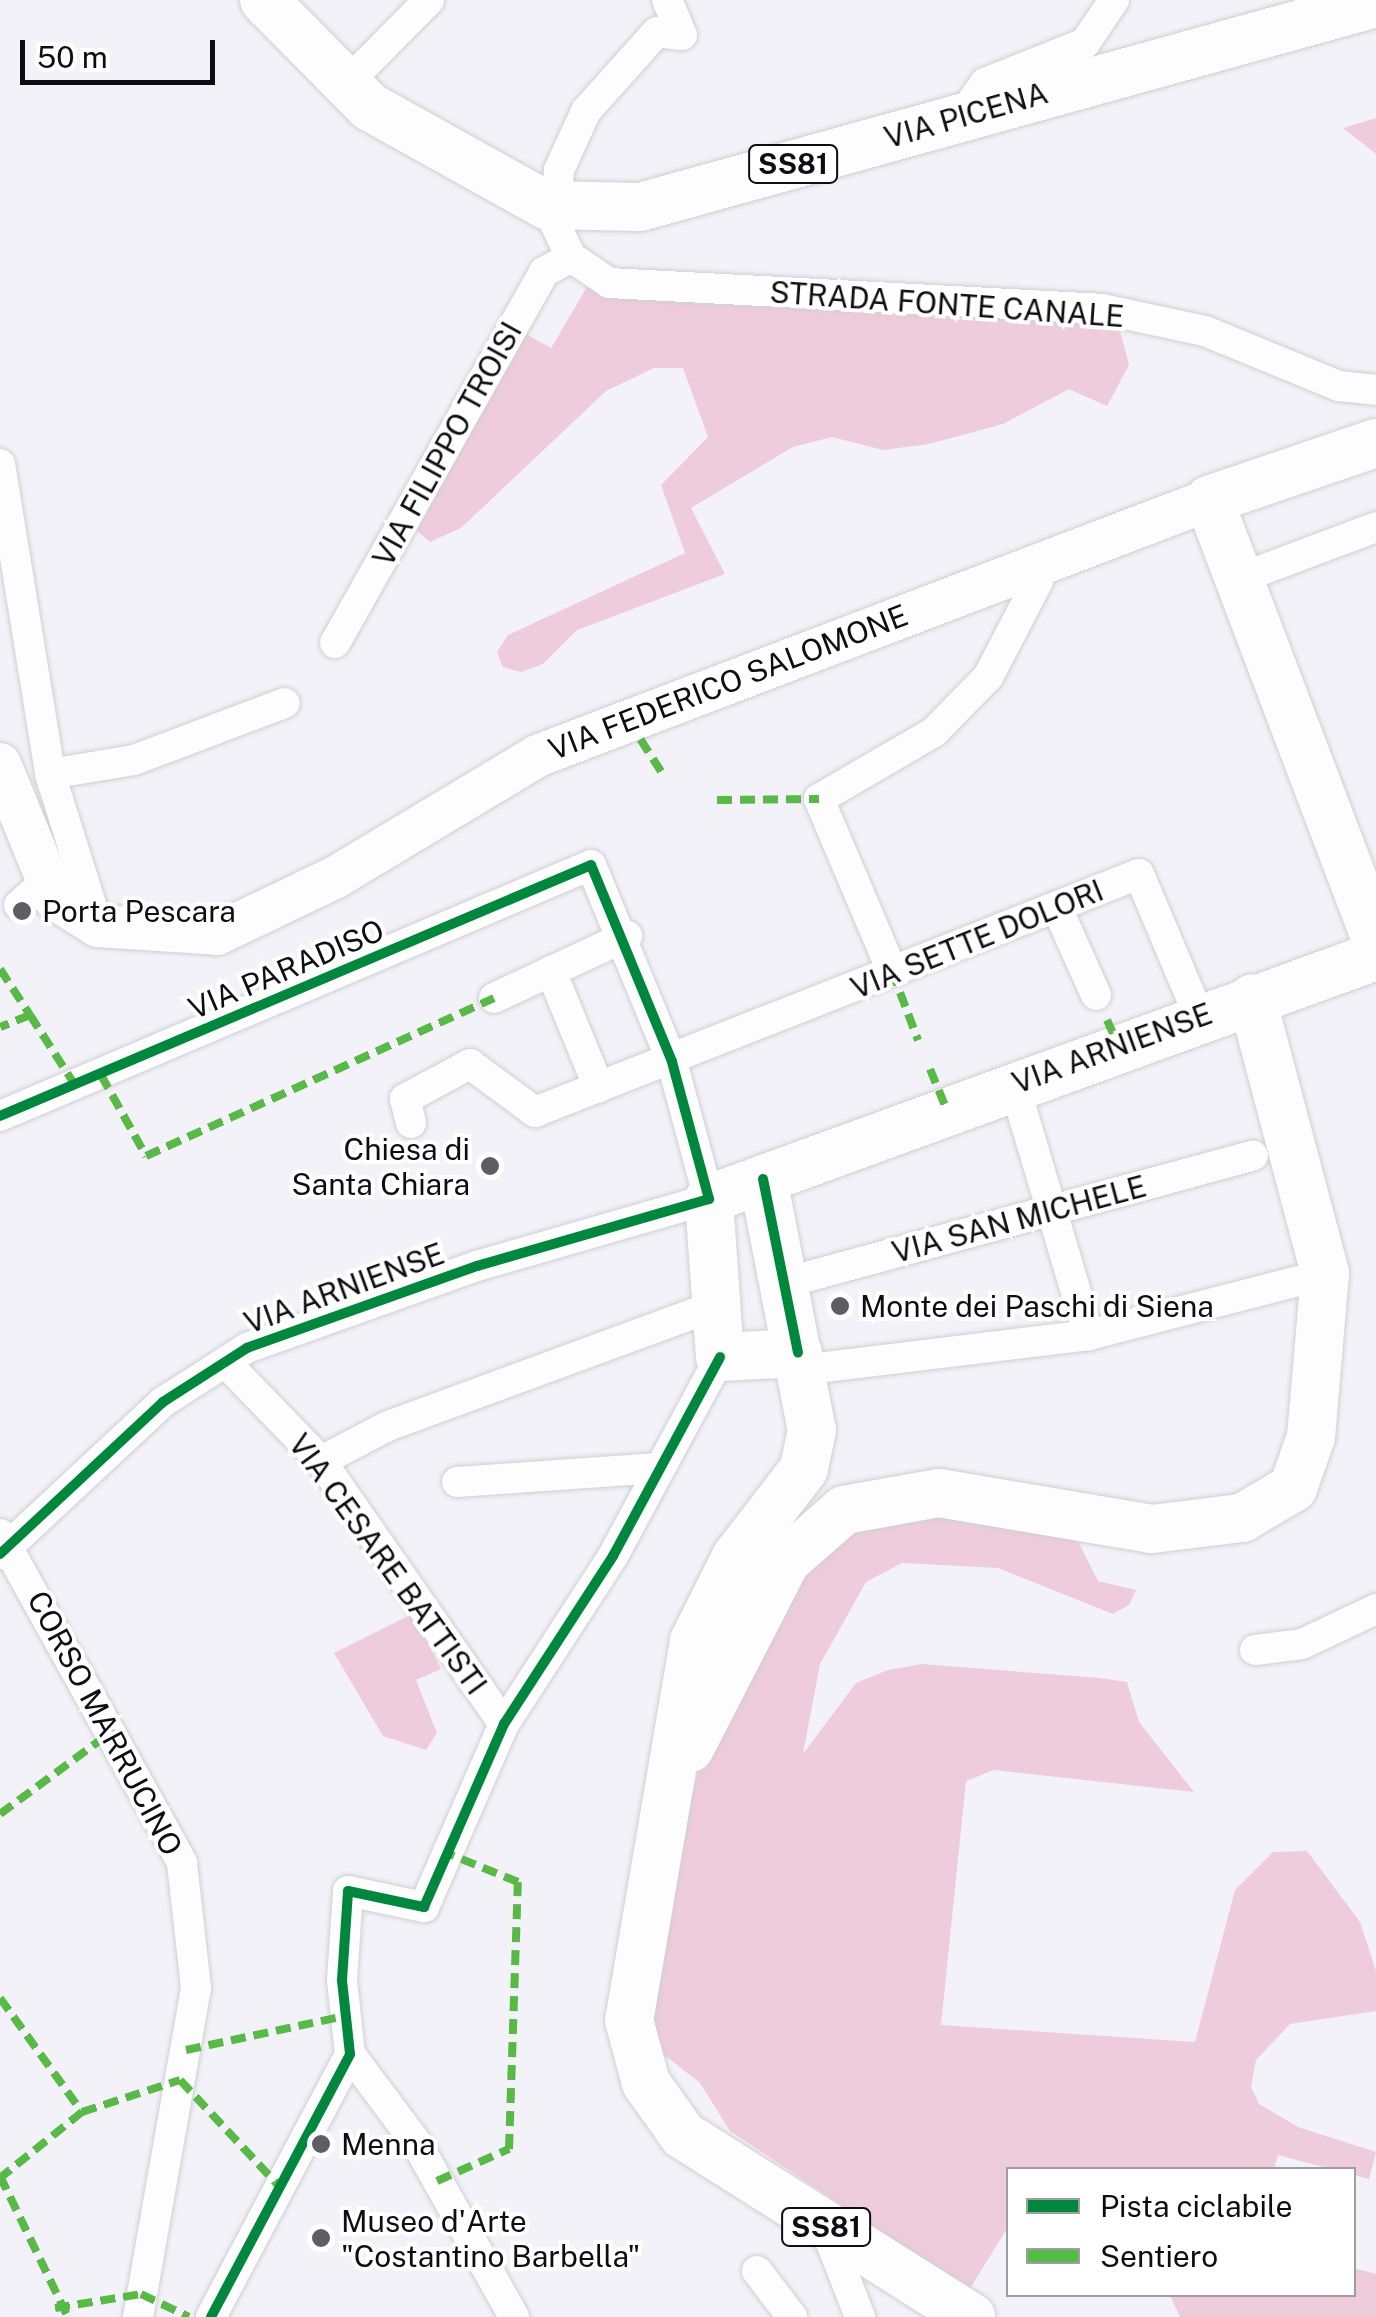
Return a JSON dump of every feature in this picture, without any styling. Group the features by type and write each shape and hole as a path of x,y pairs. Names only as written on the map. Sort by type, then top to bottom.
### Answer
{"main road":[{"name":"VIA PICENA","path":"264,0 370,107 552,205 640,207 1376,3"},
{"name":"VIA FEDERICO SALOMONE","path":"1208,500 1376,444"},
{"path":"1208,500 1376,940"},
{"name":"VIA ARNIENSE","path":"710,1199 1199,1016 1376,956"},
{"path":"661,1817 786,1561 844,1510 939,1494 1152,1529 1242,1518 1294,1488 1311,1437 1325,1272 1252,998"},
{"path":"661,1817 694,1642 736,1557 804,1469 812,1430 763,1179"},
{"path":"710,1199 720,1357 799,1361"},
{"name":"SS81","path":"661,1817 630,1990 646,2083 683,2135 971,2317"}],"street":[{"path":"346,84 429,0"},
{"path":"571,257 552,205 559,170 586,111 657,32 682,35 667,0"},
{"path":"960,117 985,84 1085,42 1114,0"},
{"name":"STRADA FONTE CANALE","path":"571,257 609,283 1102,310 1205,331 1338,386 1376,390"},
{"name":"VIA FILIPPO TROISI","path":"335,643 544,272 571,257"},
{"path":"0,464 50,774 98,926"},
{"name":"VIA FEDERICO SALOMONE","path":"98,926 195,937 238,927 537,756 1032,563 1208,500"},
{"path":"1238,579 1376,527"},
{"path":"892,972 819,800 934,732 988,677 1038,581 1032,563"},
{"path":"50,774 134,760 285,703"},
{"path":"0,764 18,905 98,926"},
{"name":"VIA PARADISO","path":"0,1116 591,866 627,936"},
{"name":"VIA SETTE DOLORI","path":"410,1123 405,1100 470,1064 535,1112 1058,910 1139,874 1199,1016"},
{"path":"1058,910 1096,995"},
{"path":"494,998 627,936 672,1062 710,1199"},
{"path":"552,971 600,1088"},
{"path":"1014,1084 1089,1335"},
{"name":"VIA SAN MICHELE","path":"784,1283 1252,1156"},
{"name":"VIA ARNIENSE","path":"3,1546 163,1402 266,1338 460,1272 710,1199"},
{"path":"799,1361 1089,1335 1298,1281"},
{"path":"320,1461 388,1426 716,1306"},
{"path":"514,2317 416,2144 350,2054 342,1980 348,1891 424,1908 454,1822 504,1724 613,1556 655,1468 720,1357"},
{"name":"VIA CESARE BATTISTI","path":"228,1364 320,1461 504,1724"},
{"path":"458,1482 655,1468"},
{"name":"CORSO MARRUCINO","path":"3,1546 182,1863 196,1988 138,2317"},
{"path":"1255,1650 1302,1644 1376,1608"},
{"path":"211,2317 350,2054"},
{"path":"825,2227 860,2317"},
{"path":"756,2271 792,2317"}],"shaded area":[{"path":"1376,118 1376,154 1343,128"},
{"path":"587,287 1117,319 1129,365 1107,406 1069,389 1003,424 929,444 883,450 832,437 793,447 691,508 725,574 577,630 543,664 521,672 503,667 497,652 508,635 685,553 661,485 708,437 683,368 654,368 606,391 461,528 430,542 409,524 519,330 551,348"},
{"path":"940,1507 1073,1531 1098,1581 1136,1590 1129,1605 1113,1614 998,1568 902,1563 866,1582 820,1664 803,1754 856,1683 888,1670 922,1664 1099,1678 1127,1682 1139,1722 1194,1792 994,1770 966,1781 941,2025 1195,2042 1235,1890 1273,1852 1307,1851 1360,1922 1376,1971 1376,2011 1290,2024 1256,2060 1251,2087 1259,2104 1298,2127 1376,2152 1369,2179 1356,2176 1356,2167 1324,2167 1278,2155 1275,2167 1006,2167 1006,2230 969,2290 730,2131 700,2083 657,2049 643,2025 670,1874 699,1769 760,1625 839,1531"},
{"path":"412,1614 441,1669 416,1680 437,1733 426,1750 383,1736 334,1653"},
{"path":"1356,2269 1376,2274 1376,2317 1180,2317 1171,2297 1356,2297"}],"marked path":[{"path":"628,720 662,773"},
{"path":"717,800 819,799"},
{"path":"0,969 30,1015 0,1027"},
{"path":"892,971 918,1040"},
{"path":"101,1075 146,1156 494,998"},
{"path":"30,1015 75,1085"},
{"path":"1107,1020 1118,1045"},
{"path":"930,1069 946,1108"},
{"path":"0,1814 114,1730"},
{"path":"437,2181 509,2149 518,1882 444,1852"},
{"path":"0,1998 82,2112 0,2178"},
{"path":"186,2050 345,2016"},
{"path":"82,2112 180,2080 278,2185"},
{"path":"0,2176 68,2317"},
{"path":"55,2308 141,2294 189,2317"}],"cycle path":[{"path":"0,1116 591,865 672,1062 709,1199 477,1266 247,1348 163,1402 0,1554"},
{"path":"763,1179 798,1353"},
{"path":"211,2317 350,2054 342,1980 348,1891 424,1907 504,1724 613,1556 720,1357"}],"place":[{"name":"Porta Pescara","path":"22,911"},
{"name":"Chiesa di Santa Chiara","path":"490,1166"},
{"name":"Monte dei Paschi di Siena","path":"840,1306"},
{"name":"Menna","path":"321,2144"},
{"name":"Museo d'Arte \"Costantino Barbella\"","path":"321,2238"}]}
